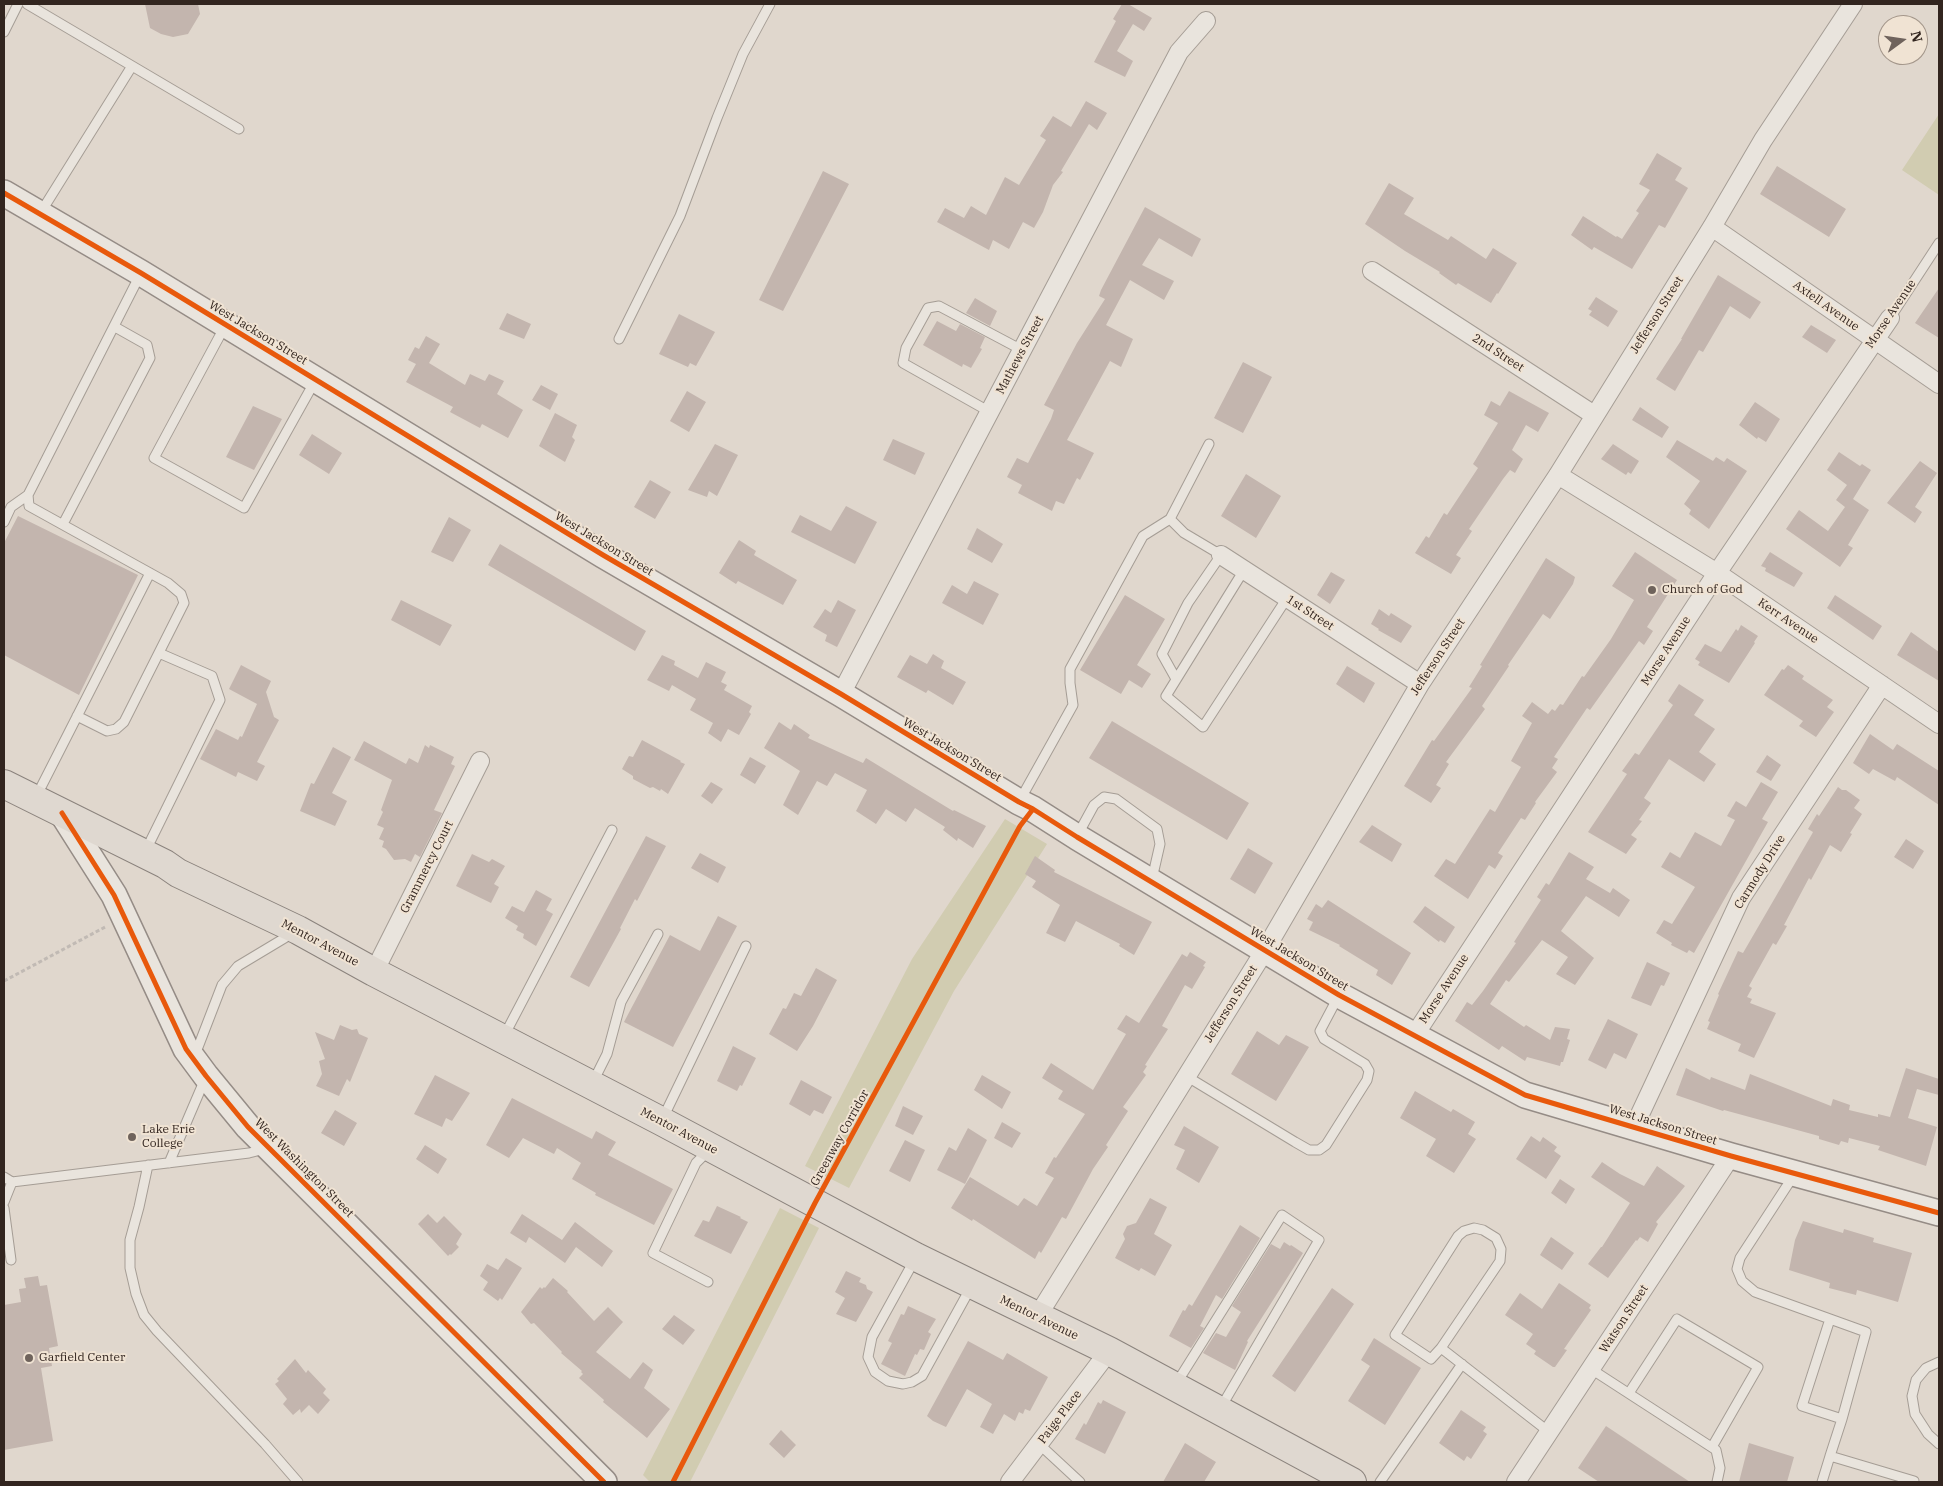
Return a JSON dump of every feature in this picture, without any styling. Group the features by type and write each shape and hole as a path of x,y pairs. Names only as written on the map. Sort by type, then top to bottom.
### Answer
{"main road":[{"name":"Mentor Avenue","path":"4,784 165,864 178,873 298,930 374,972 592,1084 916,1257 1109,1351 1352,1482"}],"street":[{"name":"Jefferson Street","path":"1036,1317 1265,950 1420,684 1558,475 1712,227 1762,140 1853,4"},
{"name":"Mathews Street","path":"841,694 1179,52 1206,21"},
{"name":"West Jackson Street","path":"4,194 141,273 603,555 841,694 1019,802 1033,808 1076,837 1339,995 1414,1036 1526,1095 1731,1156 1939,1214"},
{"name":"Axtell Avenue","path":"1712,227 1939,384"},
{"name":"2nd Street","path":"1372,271 1594,415"},
{"name":"Morse Avenue","path":"1414,1036 1717,573 1890,318"},
{"name":"Kerr Avenue","path":"1558,475 1717,573 1939,724"},
{"name":"1st Street","path":"1221,555 1420,684"},
{"name":"Carmody Drive","path":"1634,1127 1741,898 1882,685"},
{"name":"Grammercy Court","path":"374,972 480,761"},
{"name":"West Washington Street","path":"62,813 114,895 199,1068 248,1127 604,1482"},
{"name":"Watson Street","path":"1516,1482 1731,1156"},
{"name":"Paige Place","path":"1010,1482 1109,1351"}],"lane":[{"path":"4,32 18,4"},
{"path":"27,4 239,129"},
{"path":"619,339 680,216 716,118 744,54 770,4"},
{"path":"39,214 132,66"},
{"name":"Morse Avenue","path":"1890,318 1939,243"},
{"path":"4,522 11,507 28,495 141,273"},
{"path":"990,412 903,363 906,348 928,308 940,306 1022,350"},
{"path":"225,326 154,458 244,508 316,380"},
{"path":"63,524 150,358 147,345 113,330"},
{"path":"1019,802 1073,705 1070,669 1143,536 1170,519 1209,444"},
{"path":"28,495 29,506 168,583 181,594 184,603 124,722 116,728 106,731 77,716"},
{"name":"1st Street","path":"1170,519 1184,533 1221,555"},
{"path":"1176,679 1162,654 1188,602 1221,555"},
{"path":"1244,570 1166,696 1203,727 1287,598"},
{"path":"35,800 150,574"},
{"path":"144,854 220,700 212,676 159,653"},
{"path":"1076,837 1094,805 1104,797 1116,799 1157,829 1160,844 1151,882"},
{"path":"503,1038 612,830"},
{"path":"169,1163 194,1099 199,1068 222,985 238,966 298,930"},
{"path":"592,1084 607,1054 621,1002 658,934"},
{"path":"661,1121 746,946"},
{"path":"1186,1076 1309,1150 1319,1150 1326,1145 1367,1080 1369,1071 1365,1064 1324,1038 1320,1031 1339,995"},
{"path":"4,1202 8,1180 169,1163 249,1153 270,1148"},
{"path":"708,1282 653,1253 696,1164 711,1148"},
{"path":"148,1165 130,1240 130,1268 136,1294 144,1315 265,1444 298,1482"},
{"path":"1795,1173 1740,1258 1737,1269 1742,1281 1755,1292 1866,1332 1822,1482"},
{"path":"4,1208 10,1260"},
{"path":"1174,1386 1282,1215 1319,1240 1219,1410"},
{"path":"1474,1228 1483,1230 1496,1238 1502,1249 1500,1262 1441,1348 1431,1359 1395,1335 1458,1236 1464,1231 1474,1228"},
{"path":"916,1257 872,1337 868,1357 875,1372 888,1381 903,1384 912,1382 922,1376 972,1285"},
{"path":"1629,1393 1677,1319 1758,1367 1712,1447"},
{"path":"1830,1319 1802,1406 1842,1419"},
{"path":"1441,1348 1550,1432"},
{"path":"1939,1361 1926,1368 1916,1380 1912,1396 1915,1414 1928,1434 1939,1444"},
{"path":"1380,1482 1462,1364"},
{"path":"1591,1369 1716,1450 1720,1468 1717,1482"},
{"path":"1039,1444 1080,1482"},
{"path":"1830,1456 1914,1482"}],"path":[{"path":"4,981 112,923"}],"shaded area":[{"path":"1939,114 1939,195 1902,170"},
{"path":"1005,819 1047,844 954,991 849,1188 805,1166 912,959"},
{"path":"780,1208 819,1228 690,1482 650,1482 643,1475"}],"building":[{"path":"145,4 198,4 200,14 188,34 173,37 161,34 150,28"},
{"path":"1122,4 1128,4 1152,18 1144,31 1133,24 1117,51 1133,61 1125,77 1094,62 1116,21 1113,19"},
{"path":"1086,101 1107,113 1097,130 1089,124 1061,171 1063,172 1053,185 1043,212 1034,228 1023,222 1009,249 993,240 989,250 937,222 945,208 964,218 971,206 986,215 1005,177 1019,185 1046,140 1040,136 1053,116 1071,127"},
{"path":"1657,153 1682,168 1675,180 1688,188 1665,228 1659,225 1632,269 1594,247 1592,250 1571,235 1583,216 1622,239 1639,213 1636,211 1650,190 1639,184"},
{"path":"1777,166 1846,209 1829,237 1760,194"},
{"path":"823,171 849,184 783,311 759,300"},
{"path":"1389,183 1414,198 1404,214 1448,240 1451,236 1486,259 1493,248 1517,263 1491,303 1458,283 1456,285 1440,272 1365,224"},
{"path":"1145,207 1201,239 1192,257 1159,238 1142,265 1174,281 1164,300 1130,280 1106,325 1133,339 1121,367 1110,361 1067,440 1094,453 1080,480 1077,478 1064,504 1056,501 1052,511 1018,493 1022,485 1007,477 1017,458 1028,463 1051,419 1054,410 1044,405 1077,343 1105,299 1099,296 1101,290"},
{"path":"1718,275 1761,302 1750,319 1730,306 1703,352 1699,350 1675,391 1656,379 1682,339"},
{"path":"1939,288 1939,338 1915,323"},
{"path":"1596,297 1618,311 1608,327 1589,315 1592,311 1588,309"},
{"path":"975,298 997,311 990,326 966,313"},
{"path":"507,313 531,324 524,339 499,329"},
{"path":"679,314 715,332 696,366 690,363 688,367 659,354"},
{"path":"937,321 956,331 960,324 985,337 980,348 982,349 971,368 963,364 962,367 923,345"},
{"path":"1811,325 1836,340 1827,353 1802,337"},
{"path":"426,336 440,344 429,363 465,385 470,374 485,381 489,374 504,381 497,394 523,410 508,438 482,424 480,428 450,412 453,407 406,382 416,364 408,360 415,347 419,349"},
{"path":"1243,362 1272,377 1243,433 1214,418"},
{"path":"541,385 558,394 550,410 532,400"},
{"path":"687,391 706,402 689,432 670,421"},
{"path":"1509,391 1549,413 1538,432 1526,425 1512,450 1523,459 1515,473 1510,470 1503,479 1469,529 1472,531 1456,555 1461,558 1451,574 1415,553 1426,536 1429,538 1444,513 1447,515 1478,468 1473,464 1498,423 1484,415 1491,401 1500,406"},
{"path":"1755,402 1780,419 1766,442 1758,437 1757,439 1739,425"},
{"path":"253,406 282,419 254,470 226,457"},
{"path":"1640,407 1669,427 1662,438 1632,420"},
{"path":"555,413 577,425 572,437 575,440 565,462 539,446"},
{"path":"312,434 342,453 329,474 299,455"},
{"path":"893,439 925,453 915,475 883,460"},
{"path":"1677,440 1713,461 1716,457 1724,462 1727,458 1747,471 1709,529 1689,514 1691,510 1684,504 1700,481 1666,457"},
{"path":"715,444 738,455 717,496 709,491 707,497 688,490"},
{"path":"1613,444 1639,461 1631,474 1628,472 1626,475 1601,459"},
{"path":"1839,452 1860,466 1862,464 1871,470 1853,499 1869,510 1848,545 1853,548 1840,567 1786,529 1799,510 1828,531 1845,507 1836,500 1847,485 1827,470"},
{"path":"1920,461 1937,473 1915,507 1922,512 1915,523 1887,503"},
{"path":"1246,474 1281,496 1256,538 1221,516"},
{"path":"650,480 671,492 655,519 634,507"},
{"path":"846,506 877,522 855,564 791,532 800,515 831,531"},
{"path":"18,516 138,575 79,695 4,655 4,543"},
{"path":"449,517 471,530 453,562 431,552"},
{"path":"977,528 1003,544 992,563 967,549"},
{"path":"739,540 756,551 754,555 797,580 783,605 738,581 736,584 719,573"},
{"path":"500,544 646,631 635,651 488,565"},
{"path":"1635,552 1677,580 1647,627 1653,631 1644,645 1639,641 1590,710 1587,708 1554,757 1558,759 1552,768 1557,772 1535,802 1525,820 1521,818 1498,853 1503,856 1495,869 1489,865 1468,899 1434,876 1446,859 1455,864 1490,809 1495,812 1521,767 1511,761 1532,723 1522,716 1532,702 1548,714 1552,709 1555,711 1560,704 1563,705 1582,676 1584,677 1611,639 1634,600 1612,586"},
{"path":"1770,552 1803,573 1794,587 1765,571 1766,568 1761,566"},
{"path":"1546,558 1575,577 1573,584 1550,619 1543,614 1508,665 1482,706 1485,709 1446,762 1449,764 1436,785 1441,788 1431,803 1404,786 1432,740 1434,741 1472,688 1469,687 1482,666 1480,665"},
{"path":"1331,572 1345,580 1330,604 1317,595"},
{"path":"974,581 999,594 983,625 942,603 952,585 967,594"},
{"path":"1125,595 1165,619 1137,665 1151,674 1142,688 1129,680 1121,694 1080,670"},
{"path":"1835,595 1882,626 1873,640 1827,608"},
{"path":"401,600 452,625 440,646 391,620"},
{"path":"838,600 856,610 837,647 825,641 827,635 813,627 825,609 831,613"},
{"path":"1379,609 1389,616 1391,613 1412,626 1401,643 1371,624"},
{"path":"1741,625 1758,636 1729,683 1698,665 1700,662 1695,659 1705,644 1721,652 1736,629 1738,631"},
{"path":"1911,632 1939,652 1939,681 1897,655"},
{"path":"933,654 944,661 941,668 966,682 953,705 928,690 926,693 897,677 910,655 927,664"},
{"path":"662,655 675,661 674,665 698,678 706,662 726,672 721,682 727,685 724,690 752,706 749,712 751,714 739,735 728,729 721,742 708,733 713,723 690,710 696,699 672,685 669,691 647,680"},
{"path":"241,665 271,681 266,692 274,717 279,720 257,762 265,766 257,781 238,772 236,777 200,759 216,729 238,740 240,736 242,737 257,704 229,689"},
{"path":"1788,665 1804,676 1802,679 1833,700 1827,707 1834,712 1816,737 1799,726 1803,721 1764,695 1782,669 1784,670"},
{"path":"1347,666 1375,683 1364,703 1336,684"},
{"path":"1679,684 1704,700 1694,715 1715,729 1699,752 1716,764 1704,782 1669,759 1644,798 1651,803 1639,820 1642,821 1631,835 1637,839 1626,854 1588,832 1627,774 1622,771 1635,753 1639,755 1673,705 1668,701"},
{"path":"1112,721 1249,803 1227,840 1089,758"},
{"path":"779,722 791,730 794,724 810,735 808,738 863,763 866,758 953,811 986,826 973,848 958,838 957,841 943,830 945,827 915,808 906,822 886,809 876,824 856,811 867,790 835,773 827,786 817,781 798,815 783,805 800,771 764,748"},
{"path":"1870,734 1893,750 1897,744 1939,771 1939,805 1897,777 1895,781 1873,769 1869,774 1853,763"},
{"path":"642,740 685,764 668,794 661,789 660,791 653,787 650,788 633,779 633,776 622,769 629,756 633,757"},
{"path":"364,741 406,764 409,758 418,763 425,745 429,748 430,745 454,757 451,764 455,766 434,810 442,813 420,857 415,854 411,862 405,859 394,860 386,849 382,847 384,841 379,839 384,828 377,825 383,812 381,810 392,780 354,760"},
{"path":"333,747 351,757 332,793 347,801 335,826 300,811 311,783 314,784"},
{"path":"1767,755 1781,765 1771,781 1756,772"},
{"path":"750,757 766,766 755,784 740,775"},
{"path":"711,782 723,789 712,804 701,796"},
{"path":"1761,782 1778,792 1762,819 1768,822 1694,953 1689,950 1687,953 1671,945 1672,943 1656,933 1664,920 1672,924 1695,887 1661,867 1670,852 1680,858 1695,832 1721,846 1735,820 1727,816 1736,801 1746,807"},
{"path":"1838,787 1860,800 1854,808 1862,814 1841,852 1830,845 1811,880 1809,878 1784,925 1787,926 1776,945 1773,943 1749,986 1752,988 1747,997 1752,999 1750,1003 1776,1013 1754,1058 1738,1051 1741,1044 1707,1029 1710,1022 1708,1021 1738,951 1743,953 1812,834 1813,832 1808,829"},
{"path":"1372,825 1402,844 1392,862 1359,842"},
{"path":"646,836 666,846 637,901 635,899 589,987 570,977"},
{"path":"1906,839 1924,851 1913,869 1894,857"},
{"path":"1248,848 1273,863 1255,894 1230,879"},
{"path":"1569,852 1594,867 1586,879 1610,893 1613,888 1630,900 1619,917 1586,896 1561,931 1594,958 1575,985 1556,974 1568,957 1542,940 1509,982 1506,980 1490,1004 1524,1027 1526,1025 1550,1040 1555,1027 1570,1029 1567,1039 1570,1040 1560,1066 1527,1057 1525,1061 1502,1046 1499,1050 1455,1021 1467,1002 1472,1005 1483,991 1516,943 1514,942 1541,900 1537,897 1546,883 1549,885"},
{"path":"700,853 726,867 718,883 691,868"},
{"path":"472,854 489,862 492,859 505,866 494,884 499,887 491,903 456,886"},
{"path":"1035,856 1055,870 1054,872 1152,922 1134,955 1119,946 1120,944 1076,921 1065,942 1046,933 1060,905 1032,887 1036,881 1025,874"},
{"path":"536,890 552,899 546,910 553,914 536,946 523,938 524,934 516,930 518,926 505,918 512,906 524,912"},
{"path":"1328,900 1411,953 1392,985 1376,975 1378,970 1340,945 1309,930 1313,922 1307,919 1316,904 1322,908"},
{"path":"1425,906 1455,927 1445,943 1440,940 1439,942 1413,922"},
{"path":"718,916 737,926 673,1047 624,1022 670,935 700,951"},
{"path":"1190,952 1206,962 1203,966 1205,967 1192,989 1185,985 1162,1026 1168,1029 1145,1065 1147,1066 1143,1072 1146,1075 1123,1107 1128,1111 1106,1145 1108,1147 1093,1169 1066,1219 1062,1217 1041,1253 1039,1251 1035,1259 973,1219 972,1221 951,1208 970,1177 1018,1206 1024,1198 1037,1206 1054,1178 1045,1173 1054,1157 1056,1158 1085,1114 1058,1099 1063,1091 1042,1078 1051,1063 1093,1090 1126,1034 1117,1029 1126,1015 1139,1023 1182,954 1187,957"},
{"path":"1647,962 1670,973 1664,986 1661,985 1651,1006 1631,998"},
{"path":"816,968 837,980 813,1026 797,1051 769,1034 783,1008 786,1009 794,993 801,996"},
{"path":"1608,1019 1638,1034 1626,1059 1614,1053 1606,1069 1588,1060"},
{"path":"340,1025 352,1030 357,1029 359,1034 368,1038 350,1082 347,1079 339,1096 316,1086 322,1074 319,1061 325,1059 315,1032 334,1040"},
{"path":"1257,1031 1279,1045 1286,1035 1309,1047 1276,1101 1231,1074"},
{"path":"733,1046 756,1058 742,1086 740,1085 737,1091 717,1081"},
{"path":"1686,1068 1710,1080 1711,1077 1745,1090 1750,1074 1831,1106 1833,1099 1850,1105 1849,1110 1878,1117 1878,1114 1890,1117 1906,1068 1939,1079 1939,1095 1917,1089 1908,1118 1937,1127 1926,1166 1878,1150 1880,1146 1849,1138 1848,1143 1841,1141 1839,1145 1819,1139 1819,1136 1723,1111 1676,1095"},
{"path":"435,1075 470,1093 452,1121 446,1118 442,1127 414,1114"},
{"path":"982,1075 1011,1092 1002,1109 974,1090"},
{"path":"801,1080 832,1097 823,1114 814,1110 810,1116 789,1104"},
{"path":"1415,1091 1451,1112 1453,1109 1475,1122 1468,1134 1476,1139 1454,1173 1426,1156 1436,1139 1400,1118"},
{"path":"512,1098 592,1139 596,1131 616,1142 608,1155 673,1189 654,1225 595,1195 596,1193 572,1179 581,1163 557,1148 554,1154 523,1138 509,1158 486,1145"},
{"path":"903,1106 923,1116 913,1135 895,1126"},
{"path":"335,1110 357,1123 344,1146 321,1133"},
{"path":"1002,1122 1021,1133 1012,1148 994,1138"},
{"path":"1184,1126 1219,1147 1199,1183 1176,1169 1185,1150 1174,1145"},
{"path":"968,1128 987,1140 965,1184 937,1170 949,1147 956,1151"},
{"path":"1531,1136 1540,1142 1543,1137 1557,1147 1554,1151 1561,1156 1546,1179 1516,1159"},
{"path":"905,1140 925,1150 910,1182 889,1171"},
{"path":"425,1145 447,1159 438,1174 416,1159"},
{"path":"1602,1162 1644,1186 1657,1166 1685,1186 1656,1222 1658,1224 1648,1242 1640,1237 1636,1240 1608,1278 1588,1264 1602,1247 1630,1203 1591,1177"},
{"path":"1560,1179 1575,1189 1566,1204 1551,1193"},
{"path":"1150,1198 1167,1207 1154,1234 1172,1245 1155,1276 1141,1268 1139,1271 1115,1258 1125,1239 1123,1234 1127,1226 1136,1223"},
{"path":"717,1206 748,1222 731,1254 694,1236 703,1220 709,1222"},
{"path":"428,1214 437,1223 444,1216 462,1234 456,1244 459,1247 451,1255 448,1256 418,1224"},
{"path":"522,1214 562,1240 575,1222 613,1251 602,1267 576,1247 565,1263 529,1237 526,1243 510,1233"},
{"path":"1803,1221 1843,1233 1844,1229 1874,1238 1873,1242 1912,1253 1898,1302 1857,1290 1856,1295 1829,1288 1830,1283 1789,1270 1795,1240"},
{"path":"1240,1225 1260,1238 1222,1299 1216,1295 1200,1326 1204,1328 1191,1348 1169,1336 1183,1310 1185,1311 1189,1304 1192,1306"},
{"path":"1551,1237 1574,1253 1562,1270 1540,1255"},
{"path":"1284,1242 1303,1253 1247,1341 1235,1370 1203,1353 1216,1333 1226,1337 1241,1312 1232,1306 1271,1244 1280,1249"},
{"path":"506,1258 522,1268 502,1300 500,1298 498,1301 483,1290 488,1282 480,1276 487,1264 498,1270"},
{"path":"846,1271 861,1278 859,1282 866,1285 867,1289 873,1292 856,1322 836,1314 845,1298 835,1292"},
{"name":"Garfield Center","path":"38,1276 40,1286 47,1285 58,1346 49,1348 52,1366 41,1368 53,1441 4,1450 4,1305 21,1302 19,1289 26,1288 24,1278"},
{"path":"553,1278 568,1291 594,1321 608,1307 623,1322 596,1352 630,1379 643,1362 653,1370 644,1388 670,1409 647,1438 603,1402 604,1400 579,1378 583,1374 582,1371 561,1353 534,1323 531,1324 521,1312 540,1287 542,1289 545,1288"},
{"path":"1559,1283 1591,1305 1589,1308 1591,1310 1564,1349 1567,1350 1555,1367 1553,1367 1534,1354 1536,1351 1526,1344 1533,1334 1505,1315 1520,1293 1542,1309"},
{"path":"1332,1288 1354,1304 1295,1392 1272,1376"},
{"path":"908,1306 936,1319 928,1332 931,1334 924,1350 920,1349 917,1355 915,1354 905,1376 881,1364 892,1343 888,1341 901,1314 904,1315"},
{"path":"674,1315 695,1330 683,1345 662,1329"},
{"path":"1374,1338 1421,1368 1385,1425 1348,1401 1370,1366 1361,1360"},
{"path":"968,1341 1003,1360 1007,1353 1048,1377 1030,1411 1025,1409 1023,1414 1019,1412 1015,1421 1004,1414 993,1434 980,1427 992,1404 967,1389 946,1427 927,1416"},
{"path":"295,1359 306,1373 308,1370 326,1389 323,1393 330,1400 318,1414 309,1405 301,1413 300,1409 293,1415 283,1404 287,1399 275,1384 279,1381 277,1379"},
{"path":"1103,1400 1126,1412 1105,1454 1075,1439 1084,1423 1086,1425 1098,1402 1101,1404"},
{"path":"1461,1410 1486,1427 1483,1431 1487,1434 1471,1459 1467,1456 1464,1461 1439,1443"},
{"path":"1606,1426 1690,1482 1599,1482 1578,1468"},
{"path":"781,1430 796,1445 784,1458 769,1444"},
{"path":"1185,1443 1216,1462 1204,1482 1163,1482"},
{"path":"1749,1443 1794,1457 1787,1482 1739,1482"}],"cycle path":[{"path":"4,193 141,273 603,555 841,694 1339,995 1525,1095 1731,1156 1939,1213"},
{"name":"Greenway Corridor","path":"673,1482 815,1203 1020,826 1033,809"},
{"path":"62,813 114,895 186,1049 206,1076 248,1127 604,1482"}],"place":[{"name":"Church of God","path":"1652,590"},
{"name":"Lake Erie College","path":"132,1137"},
{"name":"Garfield Center","path":"29,1358"}]}
